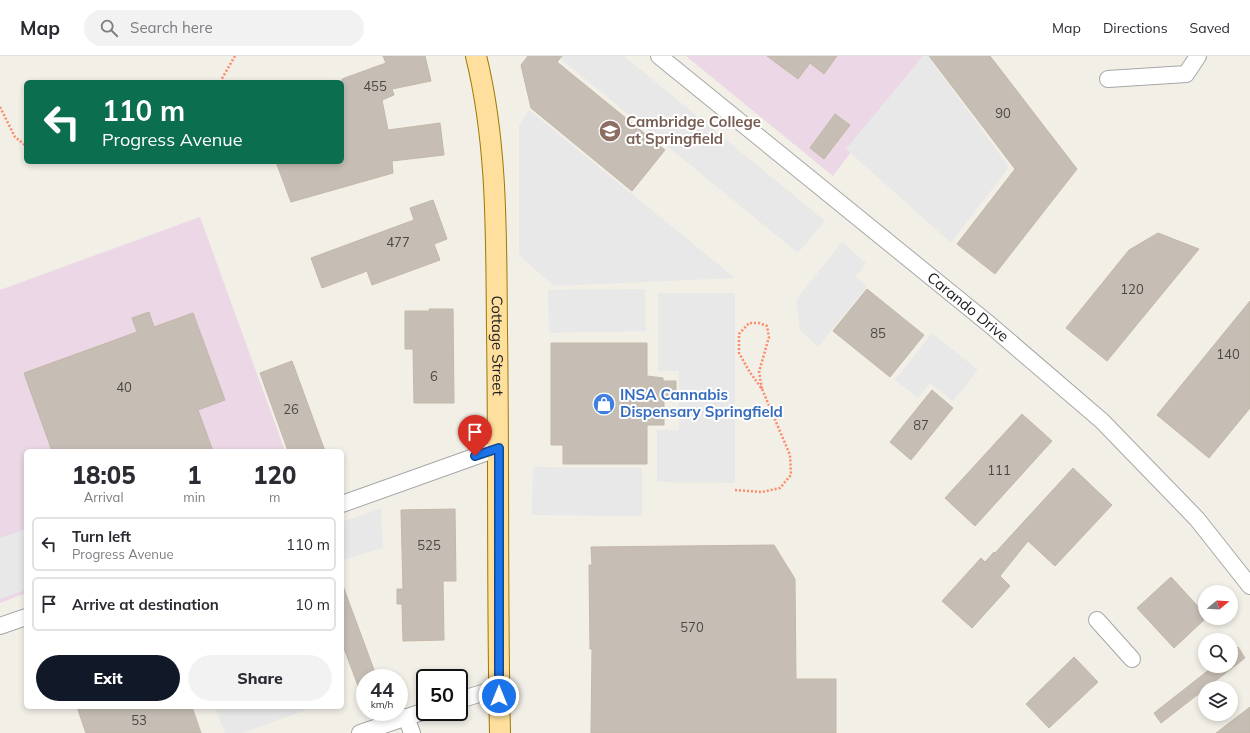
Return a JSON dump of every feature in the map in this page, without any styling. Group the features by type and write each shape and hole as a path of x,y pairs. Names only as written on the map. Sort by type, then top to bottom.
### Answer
{"main road":[{"name":"Cottage Street","path":"476,56 483,83 492,152 496,229 499,448 500,733"}],"street":[{"name":"Carando Drive","path":"659,56 989,324 1102,421 1197,519 1250,586"},
{"path":"1108,79 1186,74 1198,56"},
{"path":"344,503 499,448"},
{"path":"0,626 24,618"},
{"path":"1097,620 1132,659"},
{"path":"468,697 499,688"},
{"path":"360,733 394,721"},
{"path":"408,721 412,733"}],"path":[{"path":"221,80 235,56"},
{"path":"0,107 15,137 24,144"},
{"path":"734,490 762,492 780,488 791,475 790,455 762,389 749,371 739,353 740,334 748,323 767,326 769,337 759,372 762,389"}],"shaded area":[{"path":"557,56 624,56 825,221 798,253"},
{"path":"686,56 923,56 833,176"},
{"path":"923,56 928,56 1009,167 951,243 846,149"},
{"path":"529,110 735,278 554,286 519,255 519,125"},
{"path":"200,217 284,449 24,449 24,594 0,603 0,290"},
{"path":"842,242 866,263 856,277 867,287 818,347 800,330 796,300"},
{"path":"645,289 646,331 549,333 548,290"},
{"path":"658,293 735,293 735,483 657,482 657,430 679,430 679,371 658,371"},
{"path":"932,333 978,370 953,401 930,383 918,398 895,380"},
{"path":"533,467 642,468 642,516 532,515"},
{"path":"381,508 383,548 344,559 344,521"},
{"path":"24,530 24,591 0,599 0,538"},
{"path":"216,709 308,709 242,733 225,733"}],"building":[{"path":"383,56 425,56 431,81 392,89 394,95 382,100 388,130 440,123 444,155 392,161 393,173 291,202 277,164 344,164 344,80 342,79 386,63"},
{"path":"528,56 562,56 557,62 665,150 632,191 531,108 521,65"},
{"path":"767,56 837,56 824,74 810,63 798,79"},
{"path":"929,56 990,56 1077,169 995,274 957,244 1015,169"},
{"path":"835,114 850,125 824,159 810,148"},
{"path":"433,200 447,239 434,244 440,260 372,285 367,271 322,288 311,258 414,220 410,208"},
{"path":"1158,233 1199,249 1107,361 1066,328 1129,250"},
{"path":"867,289 924,335 890,377 833,331"},
{"path":"1250,301 1250,408 1209,458 1157,415"},
{"path":"429,309 453,309 454,403 414,403 413,349 405,349 405,311 430,311"},
{"path":"149,312 154,327 193,313 225,400 198,410 212,449 51,449 24,373 137,332 132,318"},
{"path":"551,343 647,343 647,376 663,378 663,381 676,381 676,400 664,399 664,425 647,425 647,464 563,464 563,445 551,445"},
{"path":"292,361 324,449 287,449 260,373"},
{"path":"932,390 953,408 911,460 890,442"},
{"path":"1022,414 1052,441 975,526 945,498"},
{"path":"1073,468 1112,505 1055,566 1028,541 1000,576 1010,586 972,628 942,601 981,558 985,562 994,552 995,553"},
{"path":"455,509 456,581 443,581 444,640 403,641 402,604 397,604 397,589 403,589 401,510"},
{"path":"774,545 795,579 796,679 836,679 836,733 591,733 592,649 590,649 589,565 592,565 591,547"},
{"path":"1171,577 1198,606 1199,625 1174,648 1137,608"},
{"path":"344,589 374,669 356,669 356,681 344,648"},
{"path":"1238,647 1245,658 1238,663"},
{"path":"1074,657 1098,682 1049,728 1026,704"},
{"path":"1205,673 1226,673 1215,681 1198,681 1198,694 1161,723 1154,713"},
{"path":"1250,707 1250,733 1216,733 1232,721 1238,721 1238,716"},
{"path":"78,709 193,709 201,733 86,733"}],"place":[{"name":"Cambridge College at Springfield","path":"610,131"},
{"name":"INSA Cannabis Dispensary Springfield","path":"604,404"}],"route":[{"path":"475,456 499,448 499,696"}]}
